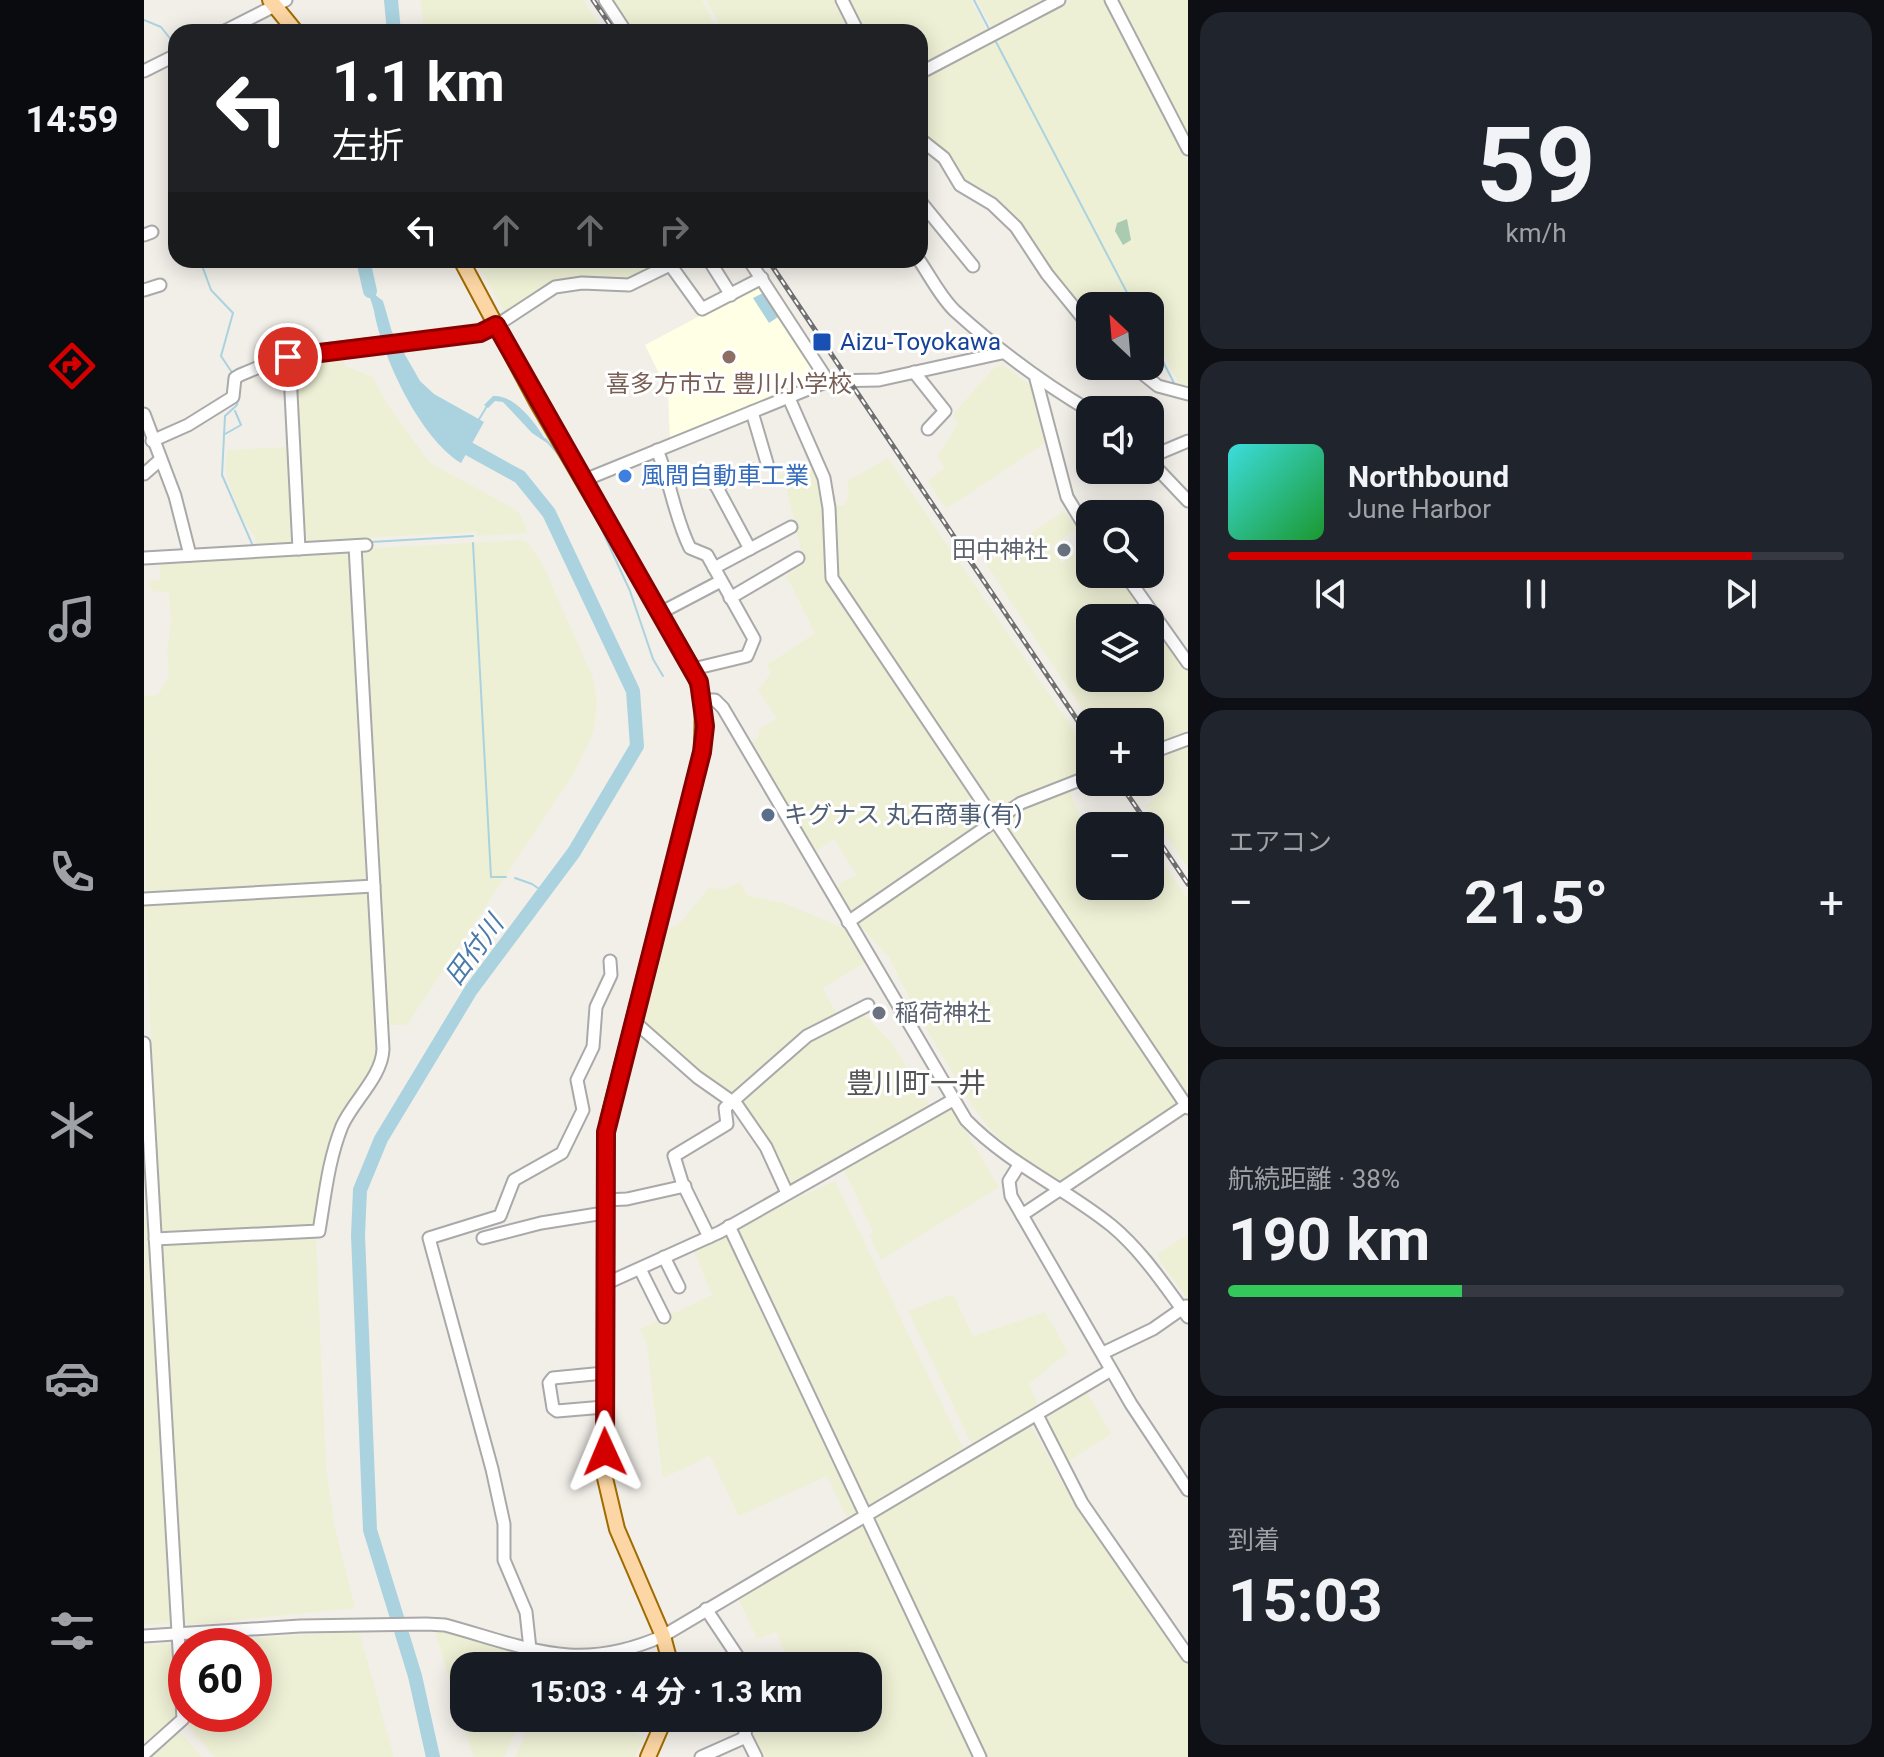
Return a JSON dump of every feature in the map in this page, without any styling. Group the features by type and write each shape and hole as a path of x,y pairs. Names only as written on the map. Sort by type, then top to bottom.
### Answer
{"main road":[{"path":"277,2 291,24"},
{"path":"465,268 582,481 693,669 703,700 702,752 606,1132 605,1478 610,1506 630,1565 667,1652"},
{"path":"648,1757 659,1732"}],"street":[{"path":"605,0 621,24"},
{"path":"842,0 854,24"},
{"path":"928,69 1059,0"},
{"path":"1111,0 1188,149"},
{"path":"237,24 277,2"},
{"path":"144,71 168,59"},
{"path":"928,145 944,158 963,187 992,204 1016,227 1047,274 1076,310"},
{"path":"928,211 973,266"},
{"path":"148,435 188,425 233,397 235,378 288,355 480,333 555,287 582,283 629,285 665,268"},
{"path":"679,268 702,309 762,278"},
{"path":"714,268 731,295"},
{"path":"755,268 828,381"},
{"path":"925,268 954,310 977,327 1002,353 1036,379 1076,403"},
{"path":"144,290 160,285"},
{"path":"582,481 828,381 879,380 1002,353"},
{"path":"288,355 299,549"},
{"path":"914,372 945,411 928,429"},
{"path":"1036,379 1067,497 1076,512"},
{"path":"1150,380 1158,386 1188,394"},
{"path":"788,396 824,478 829,508 832,578 994,823 1188,1106 1022,1215"},
{"path":"752,412 767,463"},
{"path":"144,414 148,435 175,496 190,555"},
{"path":"1164,452 1188,441"},
{"path":"657,450 671,483 678,524 690,548 705,551 754,643 747,656 693,669"},
{"path":"144,474 160,460"},
{"path":"750,469 714,483 750,549"},
{"path":"1164,474 1188,501"},
{"path":"714,568 791,527"},
{"path":"144,558 360,546 382,1057 343,1124 323,1193 320,1228 316,1232 155,1239"},
{"path":"730,598 798,558"},
{"path":"660,613 721,581"},
{"path":"1135,588 1188,663"},
{"path":"703,700 715,700 723,708 953,1100 975,1128 1019,1165 1094,1213 1125,1238 1186,1310 1103,1353"},
{"path":"1164,748 1188,739"},
{"path":"848,922 1029,799 1076,781"},
{"path":"144,899 374,886"},
{"path":"530,1649 526,1612 504,1560 504,1524 492,1469 429,1238 500,1216 514,1180 562,1153 583,1110 576,1087 593,1047 596,1007 611,975 610,961"},
{"path":"709,1237 674,1156 727,1124 723,1110 807,1036 868,1005"},
{"path":"636,1023 697,1077 733,1101 760,1136 787,1193"},
{"path":"144,1043 178,1628"},
{"path":"605,1284 709,1237 953,1100"},
{"path":"1019,1165 1008,1186 1022,1215 1111,1370 1188,1490"},
{"path":"483,1238 685,1186"},
{"path":"729,1226 980,1757"},
{"path":"664,1257 679,1287"},
{"path":"640,1269 664,1317"},
{"path":"272,1629 372,1624 445,1625 570,1657 603,1655 663,1636 1111,1370"},
{"path":"604,1373 553,1378 549,1383 553,1408 557,1411 604,1407"},
{"path":"1037,1415 1082,1503 1188,1656"},
{"path":"706,1609 735,1652"},
{"path":"144,1636 168,1635"},
{"path":"144,1754 171,1732"},
{"path":"745,1732 744,1737 756,1757"},
{"path":"701,1757 744,1737"}],"shaded area":[{"path":"420,0 583,0 599,24 424,24"},
{"path":"609,0 702,0 714,24 625,24"},
{"path":"706,0 834,0 847,24 719,24"},
{"path":"847,0 971,0 988,32 928,63 928,24 860,24"},
{"path":"977,0 1048,0 992,28"},
{"path":"1072,0 1104,0 1188,163 1188,388 1180,386 1164,355 1164,292 1076,292 1076,305 1031,239 1001,204 966,185 942,149 928,138 928,74"},
{"path":"1118,0 1188,0 1188,134"},
{"path":"1127,219 1131,240 1123,245 1115,231 1117,223"},
{"path":"480,268 655,268 638,279 532,296 505,313"},
{"name":"喜多方市立 豊川小学校","path":"761,286 791,331 817,378 670,440 668,392 645,345"},
{"path":"342,353 345,366 373,377 386,402 430,463 513,508 520,514 528,533 476,536 476,532 305,541 302,537 292,358"},
{"path":"1002,364 1031,386 1045,443 946,509 928,481 944,468 938,456 958,423 953,414 992,370"},
{"path":"289,447 294,543 255,545 255,537 241,517 226,474 227,450"},
{"path":"888,458 1076,733 1076,775 1028,794 997,814 836,575 834,506 845,505 849,494 847,481"},
{"path":"813,464 823,502 828,578 988,819 852,912 838,889 841,882 857,876 834,839 813,853 749,745 758,737 759,729 777,718 758,690 771,673 767,665 815,633 786,576 804,563 787,492 779,475"},
{"path":"1064,511 1076,529 1052,547 1062,563 1076,553 1076,588 1128,588 1139,604 1076,604 1076,692 1164,692 1164,639 1188,673 1188,731 1164,743 1164,708 1082,708 986,564"},
{"path":"527,542 542,563 593,678 597,703 593,733 575,771 407,1025 385,1025 360,549"},
{"path":"350,550 370,882 146,895 144,696 158,695 169,675 167,652 171,623 169,593 152,591 147,581 160,580 160,560"},
{"path":"1184,744 1188,749 1188,868 1164,833 1164,812 1150,812 1146,806 1157,796 1164,796 1164,752"},
{"path":"1068,786 1078,812 1076,900 1164,900 1164,863 1188,899 1187,1099 1003,826 1005,820 1035,799"},
{"path":"991,828 996,829 1182,1103 1061,1183 1019,1157 992,1132 973,1107 915,1010 889,957 858,924"},
{"path":"740,882 748,896 784,903 841,927 848,932 866,962 823,988 837,1015 807,1030 731,1094 707,1079 643,1022 668,928 679,924 709,888 724,889"},
{"path":"369,891 379,1059 341,1119 319,1193 317,1225 161,1234 144,902"},
{"path":"861,1011 892,1043 931,1107 788,1184 762,1129 739,1098 813,1035"},
{"path":"950,1105 999,1187 881,1260 869,1235 874,1233 843,1168"},
{"path":"835,1181 964,1450 872,1507 867,1505 735,1227"},
{"path":"145,1217 150,1223 171,1623 144,1625"},
{"path":"727,1231 861,1512 848,1520 827,1476 739,1516 710,1456 665,1477 662,1474 647,1345 640,1329 712,1295 693,1249"},
{"path":"1188,1234 1188,1300 1158,1254"},
{"path":"316,1237 326,1467 334,1523 355,1608 188,1625 182,1621 161,1244"},
{"path":"953,1294 973,1336 1045,1312 1068,1352 1029,1384 1039,1408 977,1445 971,1443 908,1311"},
{"path":"1086,1391 1111,1434 1066,1460 1046,1418"},
{"path":"1031,1425 1074,1504 1188,1662 1188,1757 985,1757 871,1517"},
{"path":"863,1522 976,1757 764,1757 755,1732 882,1732 882,1652 784,1652 777,1632 757,1639 738,1598 739,1593"},
{"path":"434,1628 446,1628 528,1652 450,1652 450,1681"},
{"path":"359,1631 394,1757 214,1757 193,1732 272,1732 272,1637"},
{"path":"168,1643 168,1723 144,1743 144,1645"},
{"path":"180,1732 202,1757 144,1757"},
{"path":"465,1732 515,1732 504,1757 473,1757"},
{"path":"526,1732 633,1732 644,1738 635,1757 515,1757"}],"water":[{"path":"365,269 373,293 383,301 392,332 420,381 434,394 484,422 461,463 431,435 394,373 378,330 366,286"},
{"path":"763,293 778,317 769,323 753,298"},
{"path":"493,396 509,400 517,406 532,420 547,443 532,433 503,402 495,401 488,408 484,405"}],"waterway":[{"name":"田付川","path":"391,0 393,24"},
{"path":"974,0 990,31"},
{"path":"144,20 161,27 168,36"},
{"path":"995,40 1127,292"},
{"path":"203,268 211,290 233,313 221,356 233,374"},
{"name":"田付川","path":"365,268 370,291"},
{"path":"1164,363 1175,385"},
{"path":"239,390 237,405 225,416 222,475 253,546"},
{"path":"478,421 487,406"},
{"path":"225,434 241,425 235,411"},
{"path":"545,439 559,455 601,528 630,591 653,659 663,676"},
{"name":"田付川","path":"433,1757 415,1676 370,1530 358,1235 360,1190 381,1139 471,990 574,852 637,746 633,691 549,513 520,477 453,440"},
{"path":"371,542 473,536"},
{"path":"473,543 491,877 506,877"},
{"path":"515,878 545,893"}],"railway":[{"path":"593,0 610,24"},
{"path":"773,268 1076,718"},
{"path":"1129,796 1139,812"},
{"path":"1164,849 1188,884"}],"place":[{"name":"Aizu-Toyokawa","path":"822,342"},
{"name":"喜多方市立 豊川小学校","path":"729,357"},
{"name":"風間自動車工業","path":"625,476"},
{"name":"田中神社","path":"1064,550"},
{"name":"キグナス 丸石商事(有)","path":"768,815"},
{"name":"稲荷神社","path":"879,1013"}],"district":[{"name":"豊川町一井","path":"916,1083"}],"route":[{"path":"288,357 289,354 480,333 496,325 537,402 699,682 705,726 702,752 606,1132 605,1452"}]}
